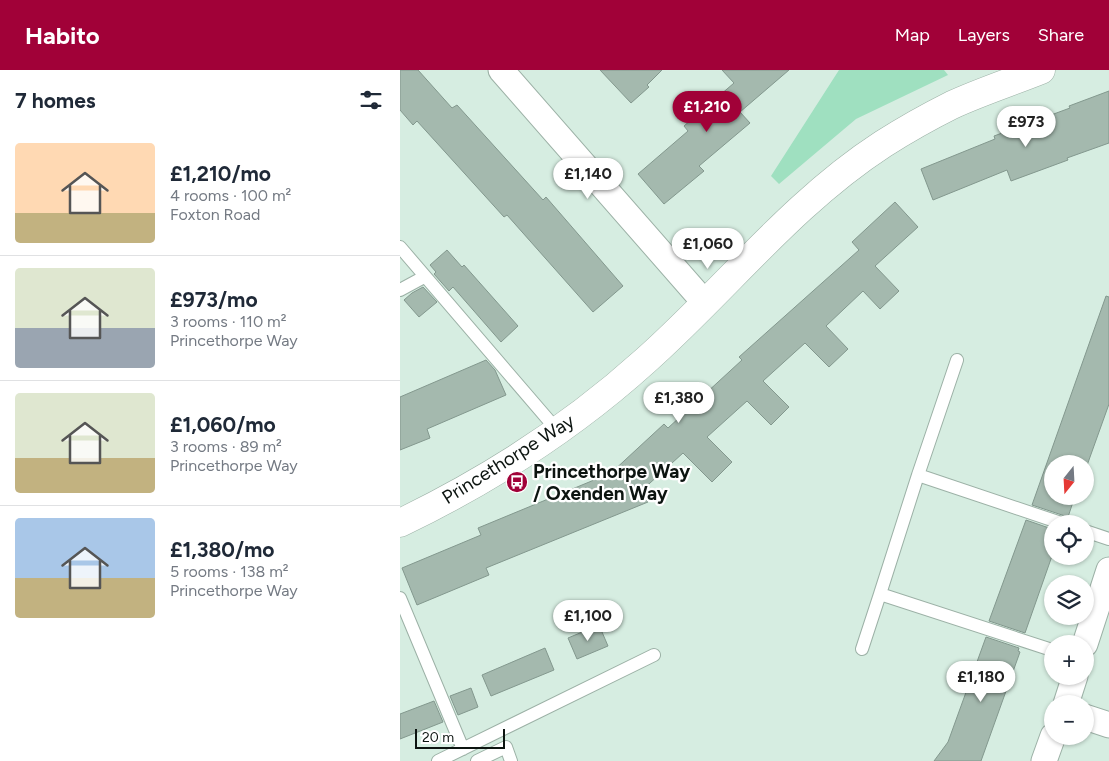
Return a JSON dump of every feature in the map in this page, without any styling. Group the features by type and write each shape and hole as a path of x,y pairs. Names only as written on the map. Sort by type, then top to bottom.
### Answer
{"street":[{"path":"502,70 705,303"},
{"name":"Princethorpe Way","path":"400,523 453,496 556,430 608,393 645,361 811,198 832,180 883,144 953,104 1041,70"},
{"path":"1088,635 1109,570"},
{"path":"1094,720 1109,725"},
{"path":"1044,761 1050,745"}],"lane":[{"path":"400,247 556,430"},
{"path":"400,290 424,277"},
{"path":"862,649 957,360"},
{"path":"918,475 1044,517"},
{"path":"1094,534 1109,539"},
{"path":"880,594 1044,647"},
{"path":"400,598 463,749"},
{"path":"438,761 654,655"},
{"path":"477,761 506,747 511,761"}],"green space":[{"path":"839,70 944,70 948,75 856,119 779,184 771,176"}],"building":[{"path":"400,70 418,70 452,108 457,105 543,200 546,197 623,286 593,312 507,215 504,217 417,121 413,125 400,110"},
{"path":"600,70 662,70 647,85 649,87 631,103"},
{"path":"722,70 789,70 740,112 750,123 699,166 704,171 664,204 638,174 688,131 684,126 734,83"},
{"path":"1109,91 1109,143 1011,181 1007,170 933,200 921,169 995,139 994,136 1070,108 1069,106"},
{"path":"895,202 918,227 875,266 899,291 880,309 863,291 826,326 848,349 829,367 805,343 763,381 789,407 771,425 747,401 707,437 732,462 712,482 683,453 639,493 648,502 486,568 489,575 417,605 402,568 481,535 478,528 611,473 664,424 668,428 742,360 739,357 859,250 852,242"},
{"path":"447,250 462,267 464,265 518,326 501,342 453,287 449,291 434,274 436,272 430,265"},
{"path":"423,287 437,302 419,317 404,300"},
{"path":"1106,296 1109,297 1109,404 1091,455 1050,455"},
{"path":"486,360 495,370 506,395 427,429 430,438 400,450 400,397"},
{"path":"1044,471 1044,505 1072,505 1069,515 1062,515 1032,505"},
{"path":"1026,520 1044,526 1044,565 1049,565 1025,633 989,621"},
{"path":"599,625 608,646 577,659 568,638"},
{"path":"986,637 1019,648 1018,651 1020,652 981,761 934,761 948,742"},
{"path":"545,648 554,670 491,696 482,675"},
{"path":"471,688 478,707 458,715 450,696"},
{"path":"434,701 443,722 400,739 400,714"}],"place":[{"name":"Princethorpe Way / Oxenden Way","path":"517,482"}]}
